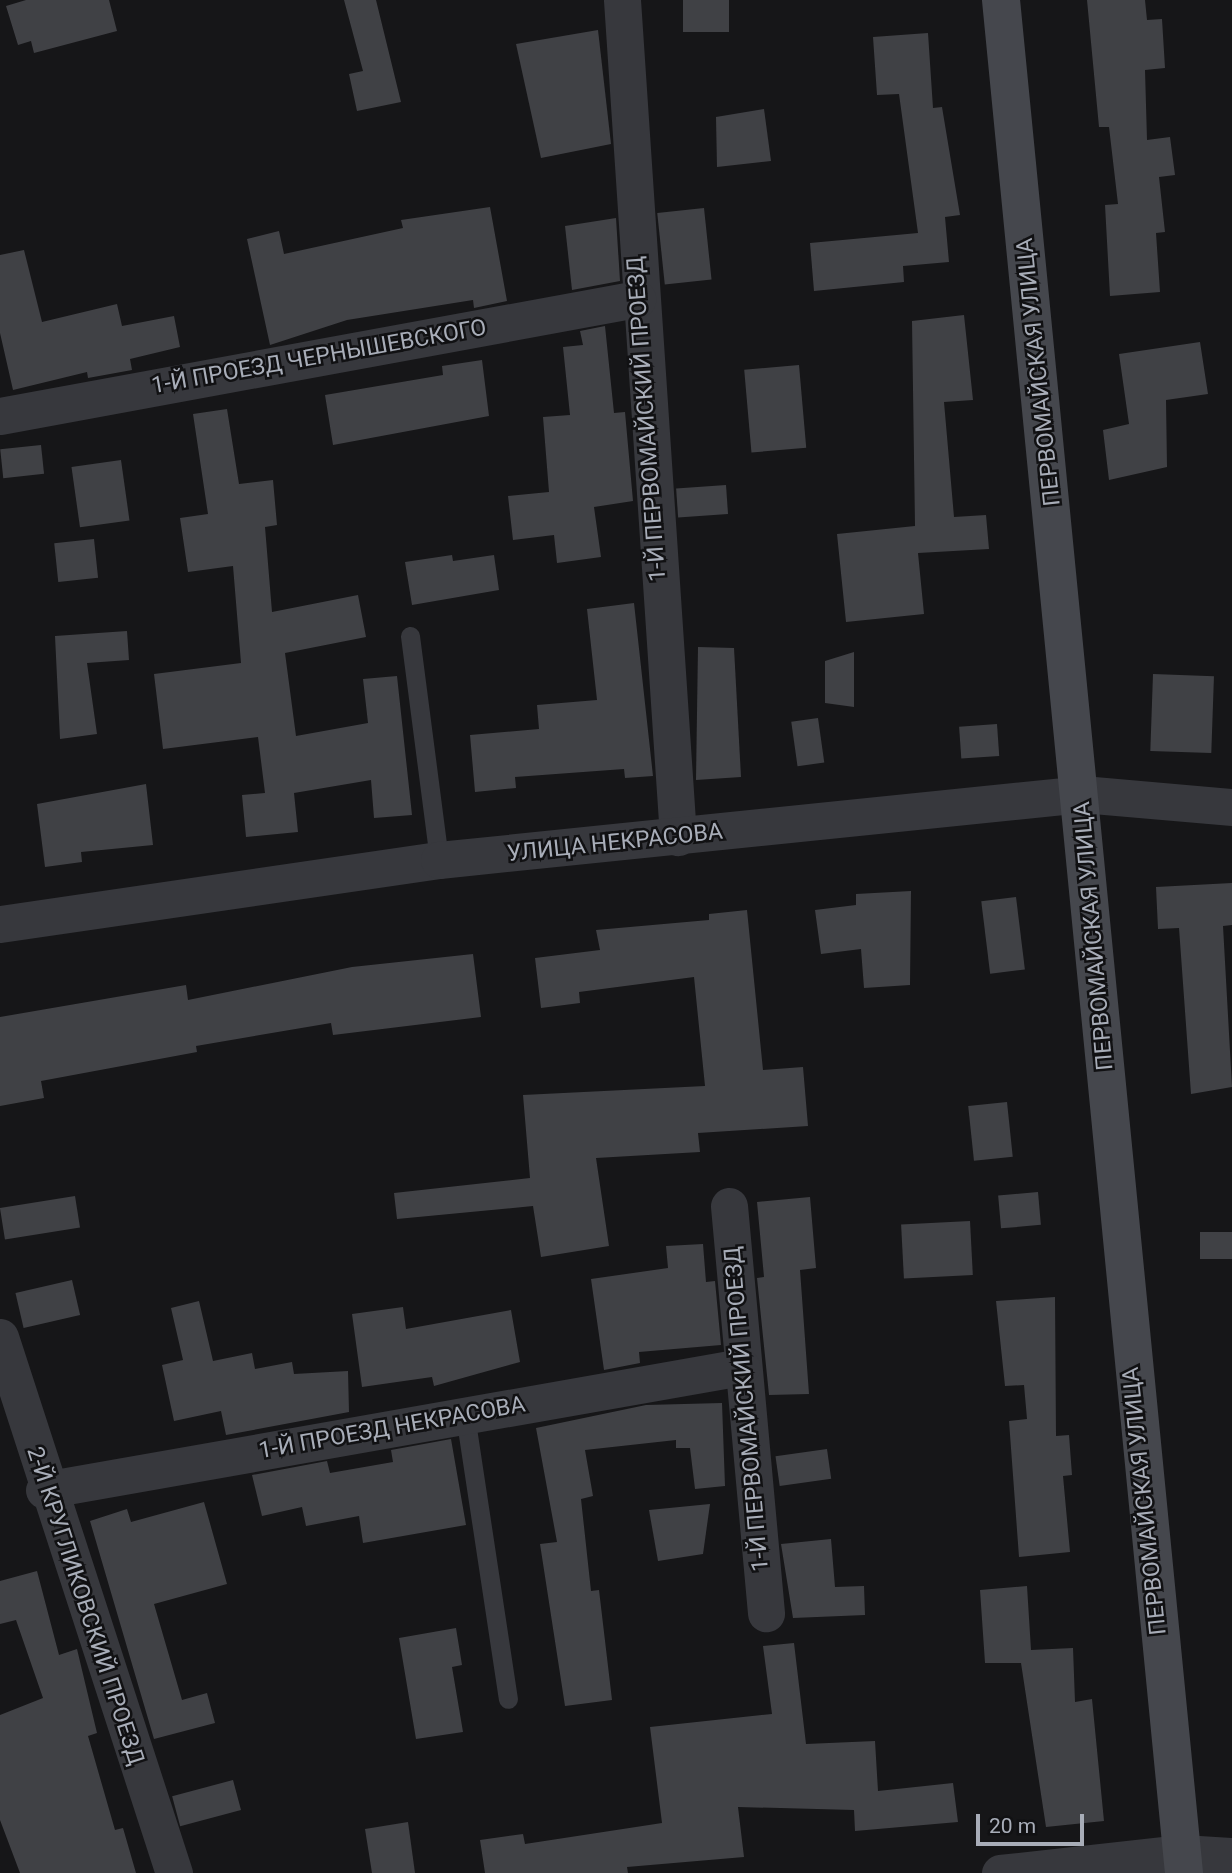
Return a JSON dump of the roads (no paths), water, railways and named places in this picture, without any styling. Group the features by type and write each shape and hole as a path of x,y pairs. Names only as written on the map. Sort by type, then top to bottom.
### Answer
{"street":[{"name":"1-Й ПЕРВОМАЙСКИЙ ПРОЕЗД","path":"622,0 637,299 678,837"},
{"name":"ПЕРВОМАЙСКАЯ УЛИЦА","path":"1001,0 1082,794 1183,1863"},
{"name":"1-Й ПРОЕЗД ЧЕРНЫШЕВСКОГО","path":"0,416 637,299"},
{"name":"УЛИЦА НЕКРАСОВА","path":"0,924 439,860 1082,794 1232,807"},
{"name":"1-Й ПЕРВОМАЙСКИЙ ПРОЕЗД","path":"729,1206 741,1367 766,1613"},
{"name":"2-Й КРУГЛИКОВСКИЙ ПРОЕЗД","path":"0,1338 44,1490 174,1873"},
{"name":"1-Й ПРОЕЗД НЕКРАСОВА","path":"44,1490 741,1367"},
{"path":"1000,1873 1183,1863 1232,1856"}],"lane":[{"path":"410,636 439,860"},
{"path":"465,1415 508,1699"}]}
